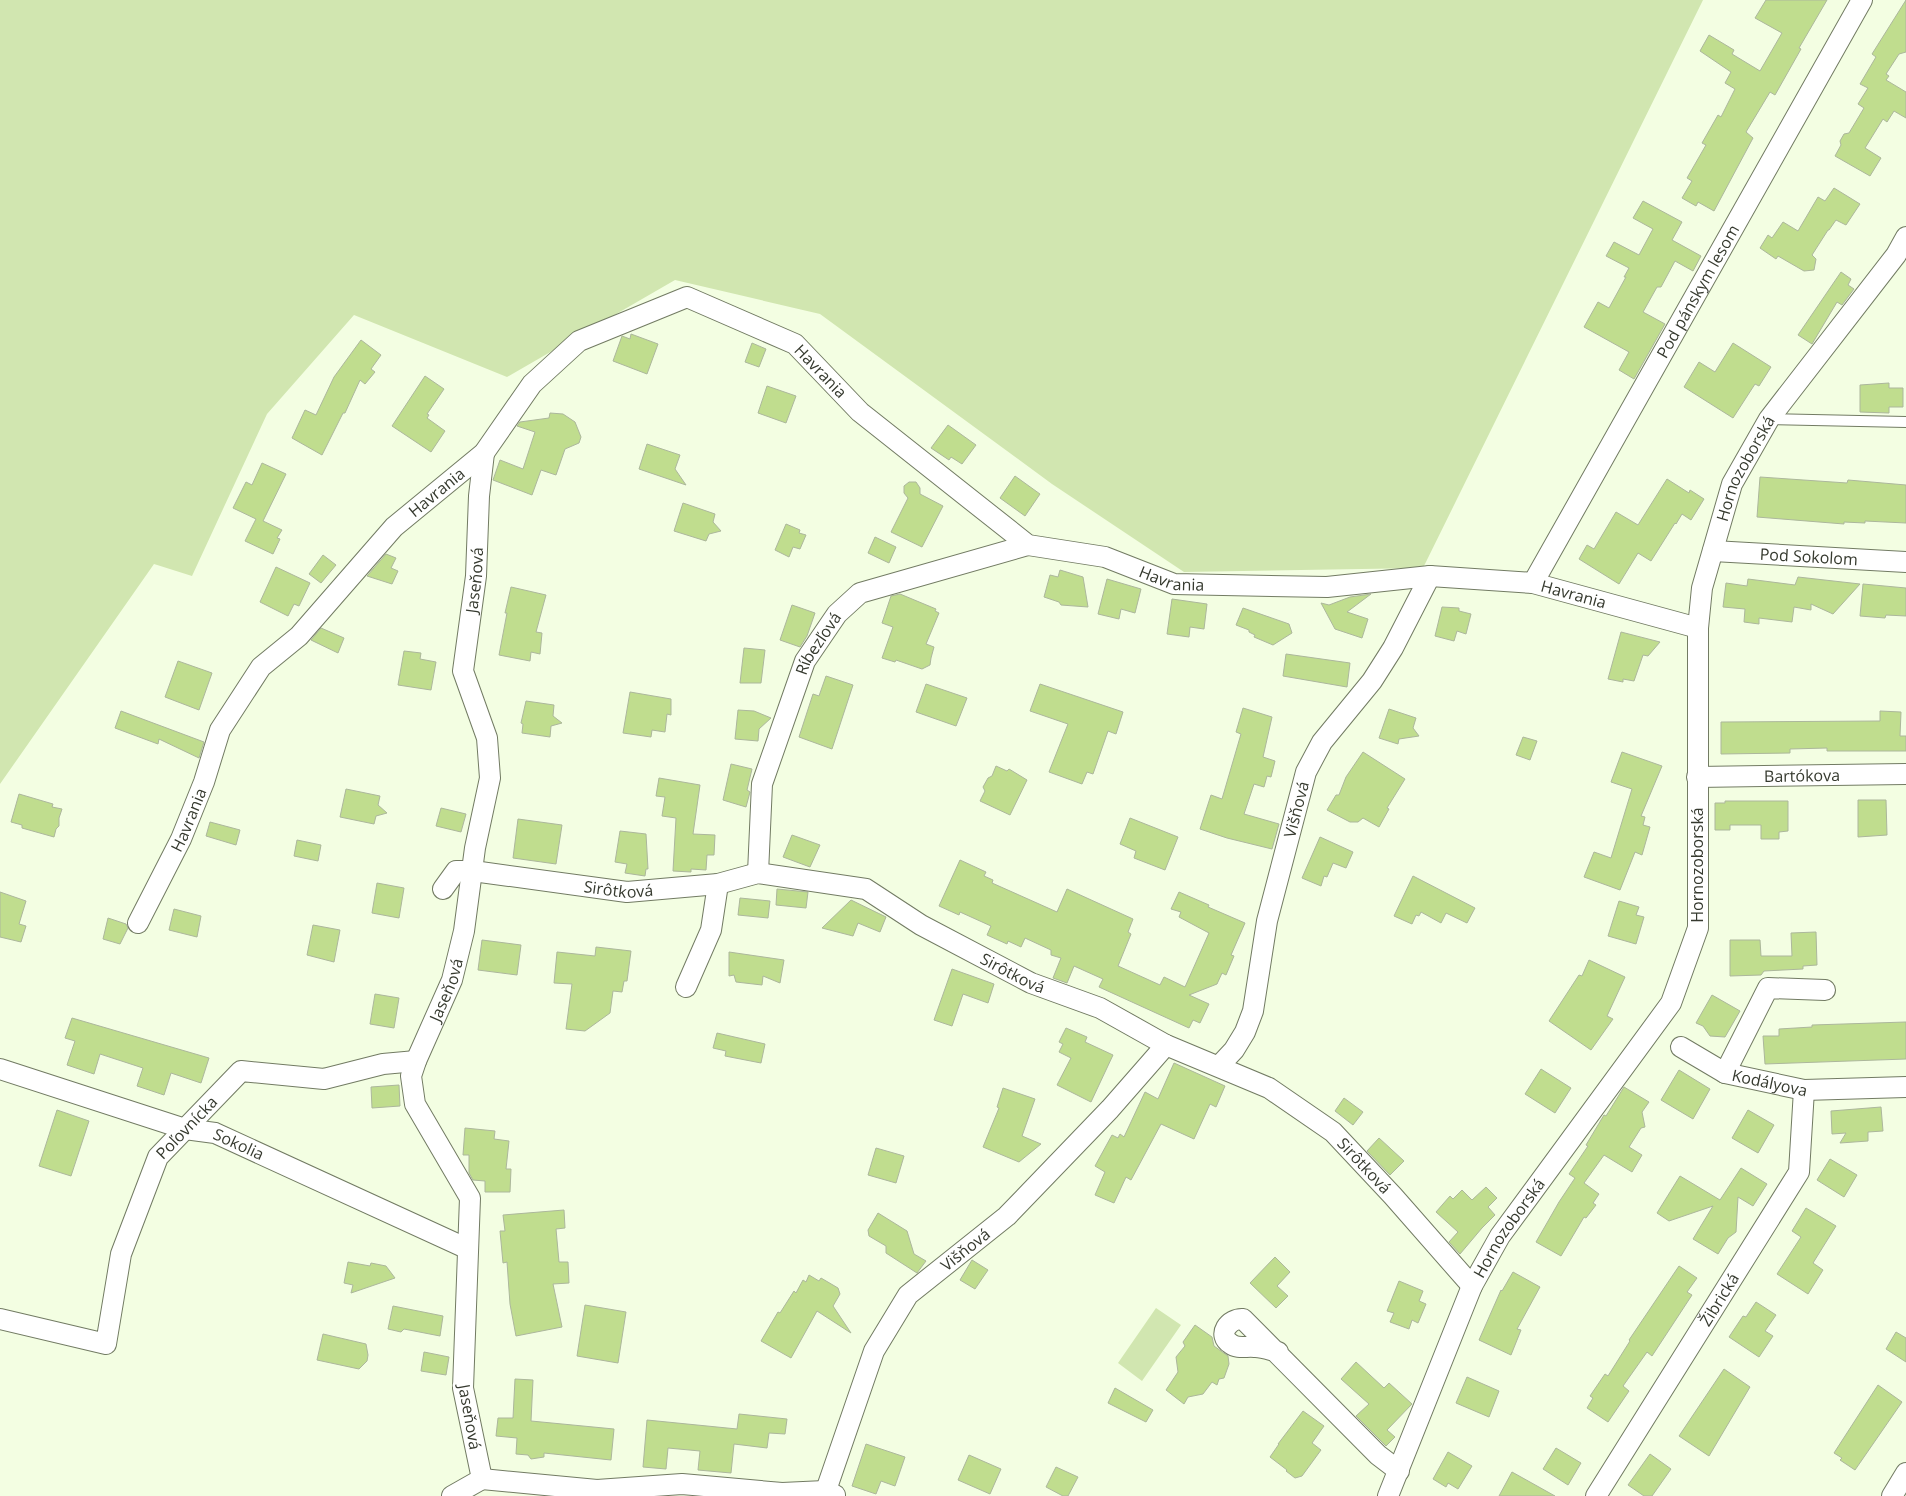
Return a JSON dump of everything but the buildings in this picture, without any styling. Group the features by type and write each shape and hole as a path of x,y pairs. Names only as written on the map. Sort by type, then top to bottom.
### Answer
{"street":[{"name":"Pod pánskym lesom","path":"1533,583 1862,0"},
{"name":"Hornozoborská","path":"1388,1496 1472,1286 1500,1236 1671,1003 1698,928 1698,628 1702,588 1732,484 1769,419 1896,255 1906,237"},
{"name":"Havrania","path":"138,923 181,840 204,782 220,730 261,666 299,636 394,527 484,453 532,384 579,341 687,297 795,344 860,412 1028,545 1105,557 1174,584 1327,587 1430,576 1533,583 1698,628"},
{"name":"Jaseňová","path":"482,1479 463,1388 470,1198 415,1104 411,1076 452,980 464,931 475,848 490,778 488,738 463,671 476,576 479,496 484,453"},
{"name":"Ríbezľová","path":"758,873 762,784 805,661 836,614 860,593 1028,545"},
{"name":"Pod Sokolom","path":"1713,551 1906,562"},
{"name":"Višňová","path":"1219,1066 1234,1050 1245,1032 1253,1011 1258,989 1266,921 1306,772 1322,742 1372,681 1393,648 1430,576"},
{"name":"Bartókova","path":"1697,777 1906,774"},
{"name":"Sirôtková","path":"473,871 627,892 718,884 758,873 866,889 921,925 1030,983 1100,1008 1166,1045 1269,1088 1334,1132 1472,1286"},
{"path":"443,889 456,872 473,871"},
{"path":"686,987 711,930 718,884"},
{"name":"Kodályova","path":"1825,990 1768,988 1725,1073 1804,1090 1906,1087"},
{"name":"Višňová","path":"829,1494 874,1351 908,1294 1007,1216 1110,1109 1166,1045"},
{"path":"1681,1047 1725,1073"},
{"name":"Poľovnícka","path":"0,1319 106,1344 121,1254 158,1157 241,1071 324,1080 383,1064 416,1061"},
{"name":"Sokolia","path":"0,1069 185,1129 215,1133 468,1249"},
{"name":"Žibrická","path":"1596,1496 1799,1172 1804,1090"},
{"path":"1278,1352 1378,1455 1399,1471"},
{"path":"1892,1496 1906,1473"},
{"path":"452,1496 482,1479 597,1490 682,1484 782,1493 829,1494"}],"lane":[{"path":"1769,419 1906,422"}],"green space":[{"path":"0,0 1703,0 1423,568 1184,572 1052,484 820,314 675,280 507,377 354,315 267,414 192,576 154,564 0,784"},
{"path":"1156,1308 1181,1325 1142,1381 1118,1363"}]}
